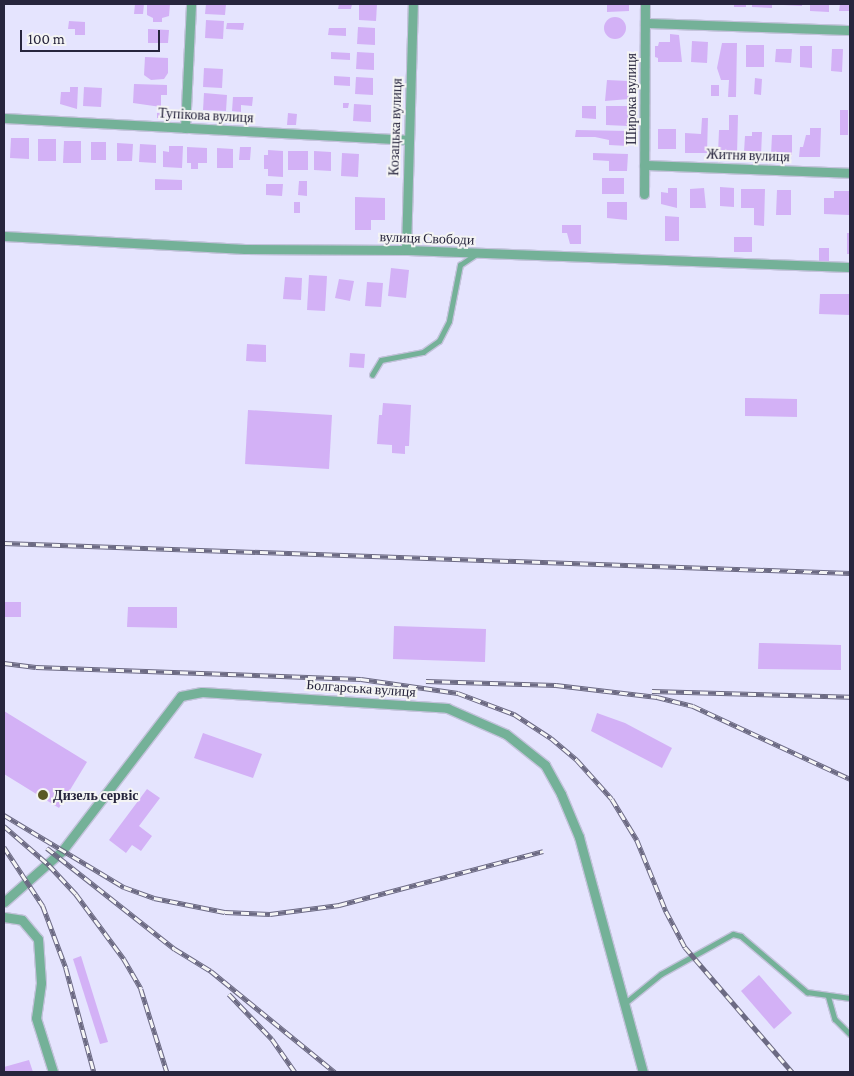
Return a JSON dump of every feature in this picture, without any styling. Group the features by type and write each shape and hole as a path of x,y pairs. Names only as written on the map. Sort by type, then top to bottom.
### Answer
{"street":[{"path":"184,128 191,4"},
{"name":"Козацька вулиця","path":"406,250 407,140 412,4"},
{"name":"Широка вулиця","path":"644,194 645,4"},
{"path":"645,23 850,30"},
{"name":"Тупікова вулиця","path":"4,118 407,140"},
{"name":"Житня вулиця","path":"644,165 850,173"},
{"name":"вулиця Свободи","path":"4,236 246,249 406,250 850,267"},
{"name":"Болгарська вулиця","path":"4,902 62,851 181,696 202,692 447,708 506,734 545,765 568,809 578,837 643,1072"},
{"path":"4,917 22,920 38,939 41,984 36,1018 53,1072"}],"lane":[{"path":"372,375 381,360 423,352 439,341 449,321 460,265 478,253"},
{"path":"624,1003 661,974 734,934 741,936 807,992 850,998"},
{"path":"828,995 835,1019 850,1034"}],"building":[{"path":"135,4 144,4 143,14 134,14"},
{"path":"147,4 170,4 169,16 162,18 162,22 153,22 153,18 147,15"},
{"path":"206,4 226,4 225,15 205,14"},
{"path":"339,4 352,4 351,9 338,9"},
{"path":"359,4 377,4 376,21 359,20"},
{"path":"607,4 629,4 629,11 607,12"},
{"path":"734,4 746,4 746,7 734,7"},
{"path":"752,4 772,4 772,8 752,7"},
{"path":"802,4 802,6 783,5"},
{"path":"810,4 829,4 829,12 810,11"},
{"path":"840,4 850,4 850,11 839,11"},
{"path":"611,17 619,17 626,24 626,32 619,39 611,39 604,32 604,24"},
{"path":"206,20 224,21 223,39 205,38"},
{"path":"69,21 85,22 85,35 75,35 75,29 68,29"},
{"path":"227,23 244,23 243,30 226,29"},
{"path":"358,27 375,28 375,45 357,44"},
{"path":"329,28 346,28 346,36 328,35"},
{"path":"148,29 169,30 168,43 148,43"},
{"path":"670,34 679,35 682,62 658,62 658,58 655,57 655,46 658,46 659,42 670,42"},
{"path":"692,41 708,42 707,63 691,62"},
{"path":"722,43 737,43 736,97 728,97 729,80 721,80 717,68"},
{"path":"746,45 764,45 764,67 746,67"},
{"path":"800,46 812,46 812,68 800,67"},
{"path":"776,49 792,49 791,63 775,62"},
{"path":"832,49 843,49 842,72 831,71"},
{"path":"331,52 350,53 350,60 331,59"},
{"path":"357,52 374,53 374,70 356,69"},
{"path":"145,57 168,58 168,73 164,79 151,80 144,75"},
{"path":"204,68 223,69 222,88 203,87"},
{"path":"334,76 350,77 350,86 334,85"},
{"path":"356,77 373,78 373,95 355,94"},
{"path":"755,78 762,79 761,95 754,94"},
{"path":"607,80 629,81 629,99 605,101"},
{"path":"134,84 167,85 167,95 161,95 161,107 133,103"},
{"path":"711,85 719,85 719,96 711,96"},
{"path":"70,87 78,87 77,109 60,104 61,92 70,92"},
{"path":"84,87 102,88 101,107 83,106"},
{"path":"204,93 227,95 226,111 203,110"},
{"path":"233,97 253,97 252,106 241,105 241,112 232,111"},
{"path":"343,103 349,103 348,108 343,108"},
{"path":"354,104 371,105 371,122 353,121"},
{"path":"582,106 596,106 596,119 582,118"},
{"path":"606,106 628,106 628,126 606,125"},
{"path":"840,110 848,110 848,135 840,135"},
{"path":"157,113 177,114 177,119 157,118"},
{"path":"288,113 297,114 296,125 287,125"},
{"path":"729,115 738,115 737,155 718,154 719,130 729,130"},
{"path":"702,118 708,118 707,153 685,153 685,133 701,134"},
{"path":"810,128 821,128 820,157 799,157 800,147 803,147 806,135 810,135"},
{"path":"658,129 676,129 676,149 658,149"},
{"path":"576,130 629,131 628,146 609,145 609,140 595,137 575,137"},
{"path":"752,132 762,132 761,156 744,152 745,136 752,136"},
{"path":"772,135 792,135 792,155 771,155"},
{"path":"11,138 29,138 29,159 10,158"},
{"path":"38,139 56,139 56,161 38,161"},
{"path":"64,141 81,141 81,163 63,163"},
{"path":"91,142 106,142 106,160 91,160"},
{"path":"117,143 133,144 132,161 117,161"},
{"path":"140,144 156,145 156,163 139,162"},
{"path":"169,146 183,146 182,168 163,167 163,151 169,152"},
{"path":"187,147 207,148 207,163 198,163 198,169 191,169 191,163 187,163"},
{"path":"240,147 251,147 250,160 239,160"},
{"path":"217,148 233,149 233,168 217,168"},
{"path":"268,150 283,151 283,177 268,176 268,169 264,169 264,155 268,155"},
{"path":"288,151 308,151 308,170 288,170"},
{"path":"314,151 331,152 331,171 314,170"},
{"path":"342,153 359,154 358,177 341,176"},
{"path":"593,153 628,154 627,171 609,171 609,161 593,160"},
{"path":"602,178 624,178 624,194 602,194"},
{"path":"155,179 182,180 182,190 155,190"},
{"path":"299,181 307,181 307,196 298,195"},
{"path":"266,184 283,184 282,196 266,195"},
{"path":"720,187 734,188 734,207 720,206"},
{"path":"668,188 677,188 677,208 661,204 661,192 668,193"},
{"path":"704,188 706,208 690,208 690,189"},
{"path":"741,189 765,189 764,226 754,225 754,208 741,208"},
{"path":"777,190 791,190 791,215 776,215"},
{"path":"834,191 849,191 849,215 824,214 824,198 834,198"},
{"path":"355,197 385,198 385,220 371,220 371,230 355,230"},
{"path":"294,202 300,202 300,213 294,213"},
{"path":"607,202 627,202 627,220 607,218"},
{"path":"665,216 679,217 679,241 665,241"},
{"path":"562,225 581,225 581,244 570,244 567,233 562,233"},
{"path":"847,233 850,233 850,254 847,254"},
{"path":"734,237 752,237 752,252 734,252"},
{"path":"819,248 829,248 829,261 819,261"},
{"path":"391,268 409,270 406,298 388,296"},
{"path":"309,275 327,276 325,311 307,310"},
{"path":"285,277 302,278 301,300 283,299"},
{"path":"339,279 354,281 350,301 335,298"},
{"path":"367,282 383,283 381,307 365,306"},
{"path":"820,294 850,294 850,315 819,314"},
{"path":"247,344 266,345 266,362 246,361"},
{"path":"350,353 365,354 364,368 349,367"},
{"path":"745,398 797,399 797,417 745,416"},
{"path":"383,403 411,405 409,446 405,446 405,454 392,453 392,445 377,444 379,415 382,415"},
{"path":"248,410 332,415 329,469 245,464"},
{"path":"4,602 21,602 21,617 4,617"},
{"path":"128,607 177,607 177,628 127,627"},
{"path":"394,626 486,629 485,662 393,659"},
{"path":"759,643 841,645 841,670 758,669"},
{"path":"4,711 87,762 59,808 4,774"},
{"path":"597,713 625,723 672,748 662,768 591,731"},
{"path":"203,733 262,754 253,778 194,758"},
{"path":"147,789 160,798 139,826 152,836 141,851 132,845 126,853 109,840"},
{"path":"81,956 108,1042 100,1044 73,959"},
{"path":"759,975 792,1013 774,1029 741,991"},
{"path":"29,1060 33,1072 4,1072 4,1067"}],"railway":[{"path":"4,543 850,573"},
{"path":"4,663 36,667 361,679 458,693 514,714 551,738 577,760 612,799 637,840 666,911 685,947 792,1072"},
{"path":"426,681 556,685 657,697 693,706 850,779"},
{"path":"652,691 850,697"},
{"path":"4,815 124,887 154,898 225,912 270,914 339,905 543,851"},
{"path":"4,826 49,865 76,894 124,959 141,989 167,1072"},
{"path":"4,847 43,906 66,968 94,1072"},
{"path":"47,848 175,949 211,971 335,1072"},
{"path":"229,994 272,1039 295,1072"}],"place":[{"name":"Дизель сервіс","path":"43,795"}]}
